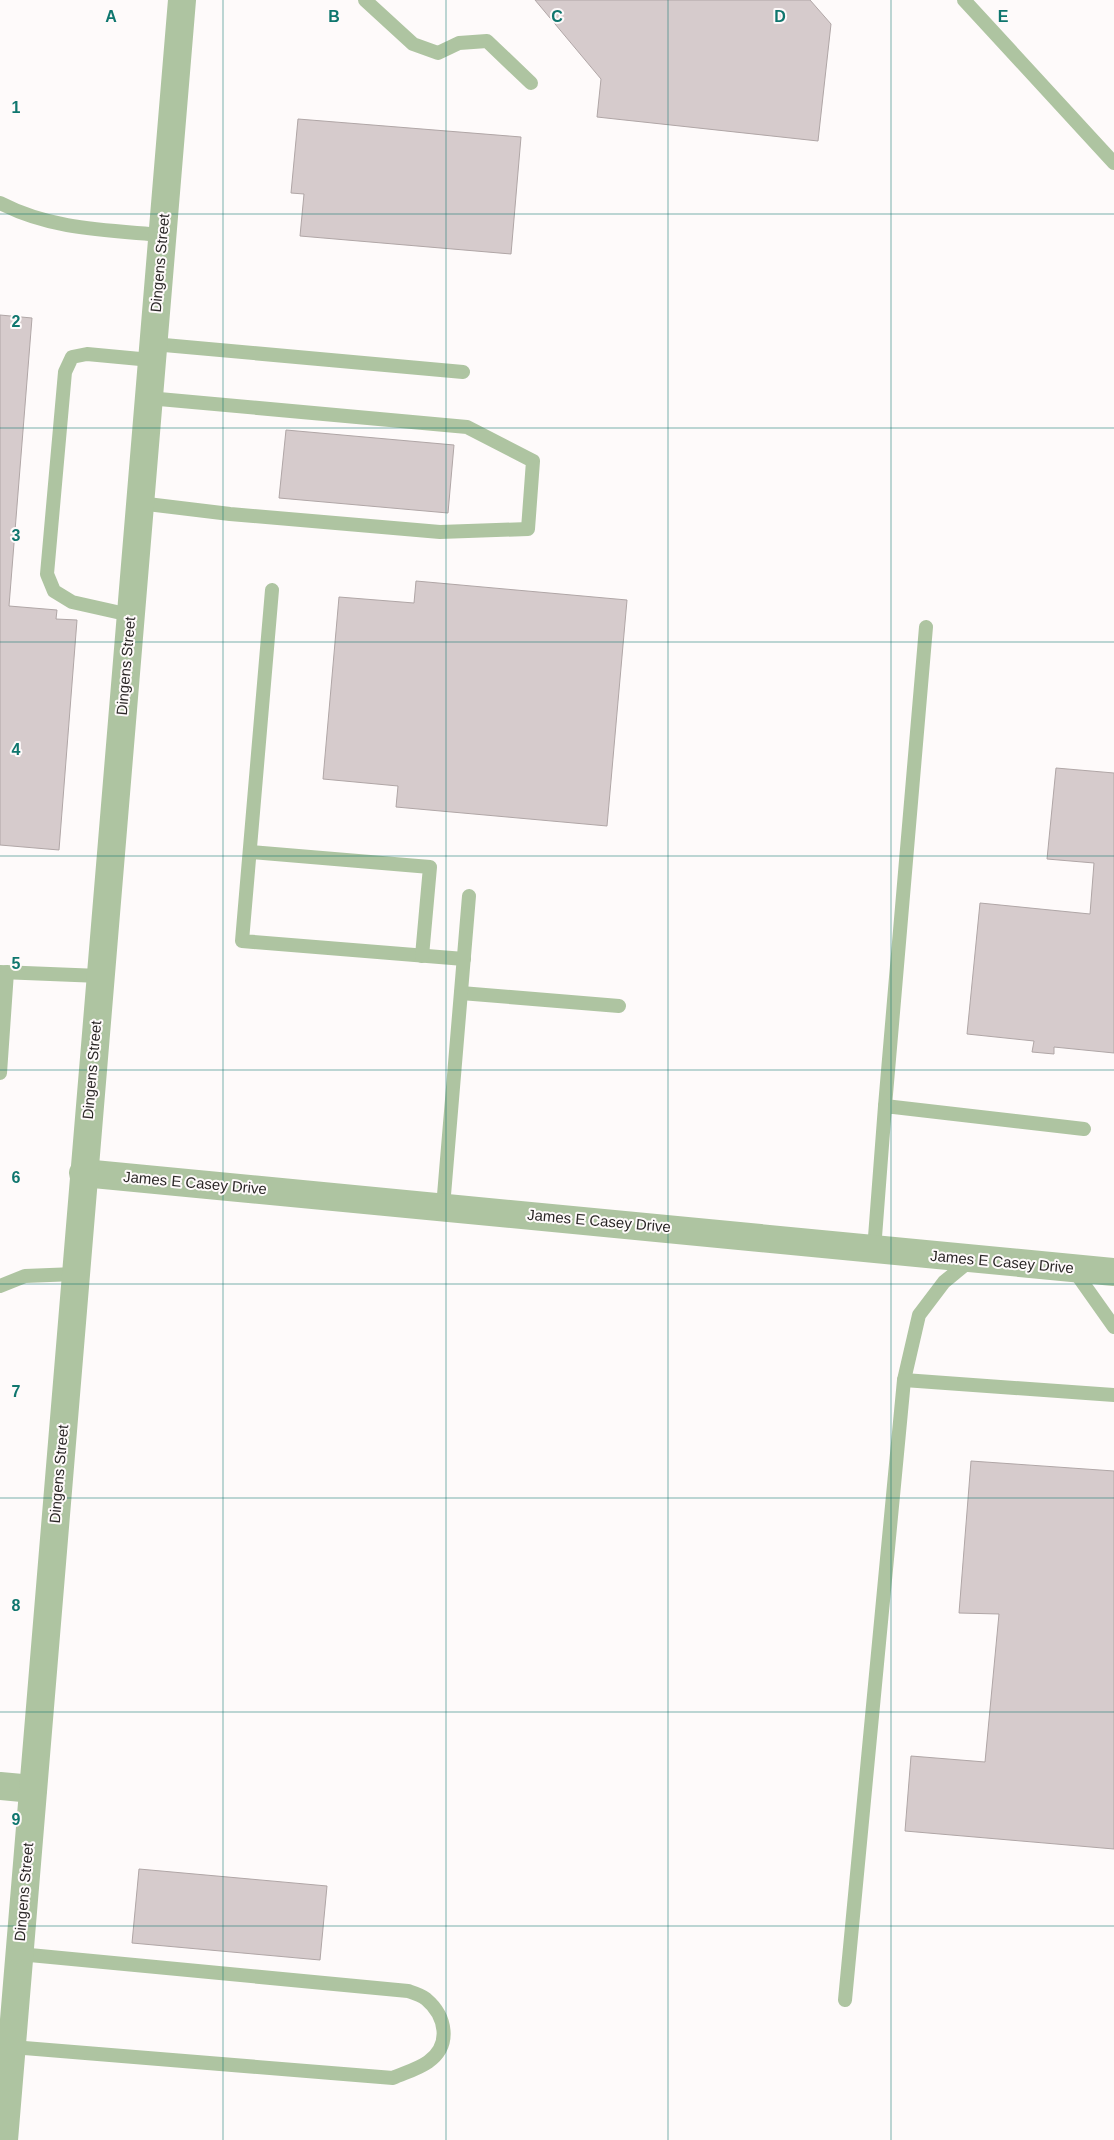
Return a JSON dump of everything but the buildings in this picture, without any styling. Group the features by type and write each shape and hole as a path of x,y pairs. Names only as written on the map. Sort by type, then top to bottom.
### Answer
{"street":[{"name":"Dingens Street","path":"4,2140 182,0"},
{"name":"James E Casey Drive","path":"83,1173 1114,1272"},
{"path":"0,1786 33,1789"}],"lane":[{"path":"365,0 413,44 438,53 459,43 487,41 530,83"},
{"path":"964,0 1114,163"},
{"path":"0,203 20,214 67,227 162,234"},
{"path":"130,614 72,602 54,591 47,574 64,372 72,357 87,354 152,352 463,372"},
{"path":"139,503 230,514 440,532 528,529 533,461 467,427 148,398"},
{"path":"272,590 242,940 464,959"},
{"path":"874,1250 926,627"},
{"path":"250,852 430,867 422,956"},
{"path":"443,1207 469,896"},
{"path":"0,1073 3,972 100,976"},
{"path":"461,993 620,1006"},
{"path":"885,1106 1084,1129"},
{"path":"845,2000 904,1380 919,1315 944,1282 973,1259"},
{"path":"1073,1268 1114,1327"},
{"path":"0,1286 25,1276 75,1274"},
{"path":"904,1380 1114,1392"},
{"path":"12,2047 393,2078 428,2062 441,2050 445,2031 439,2014 425,1998 408,1991 19,1954"}]}
